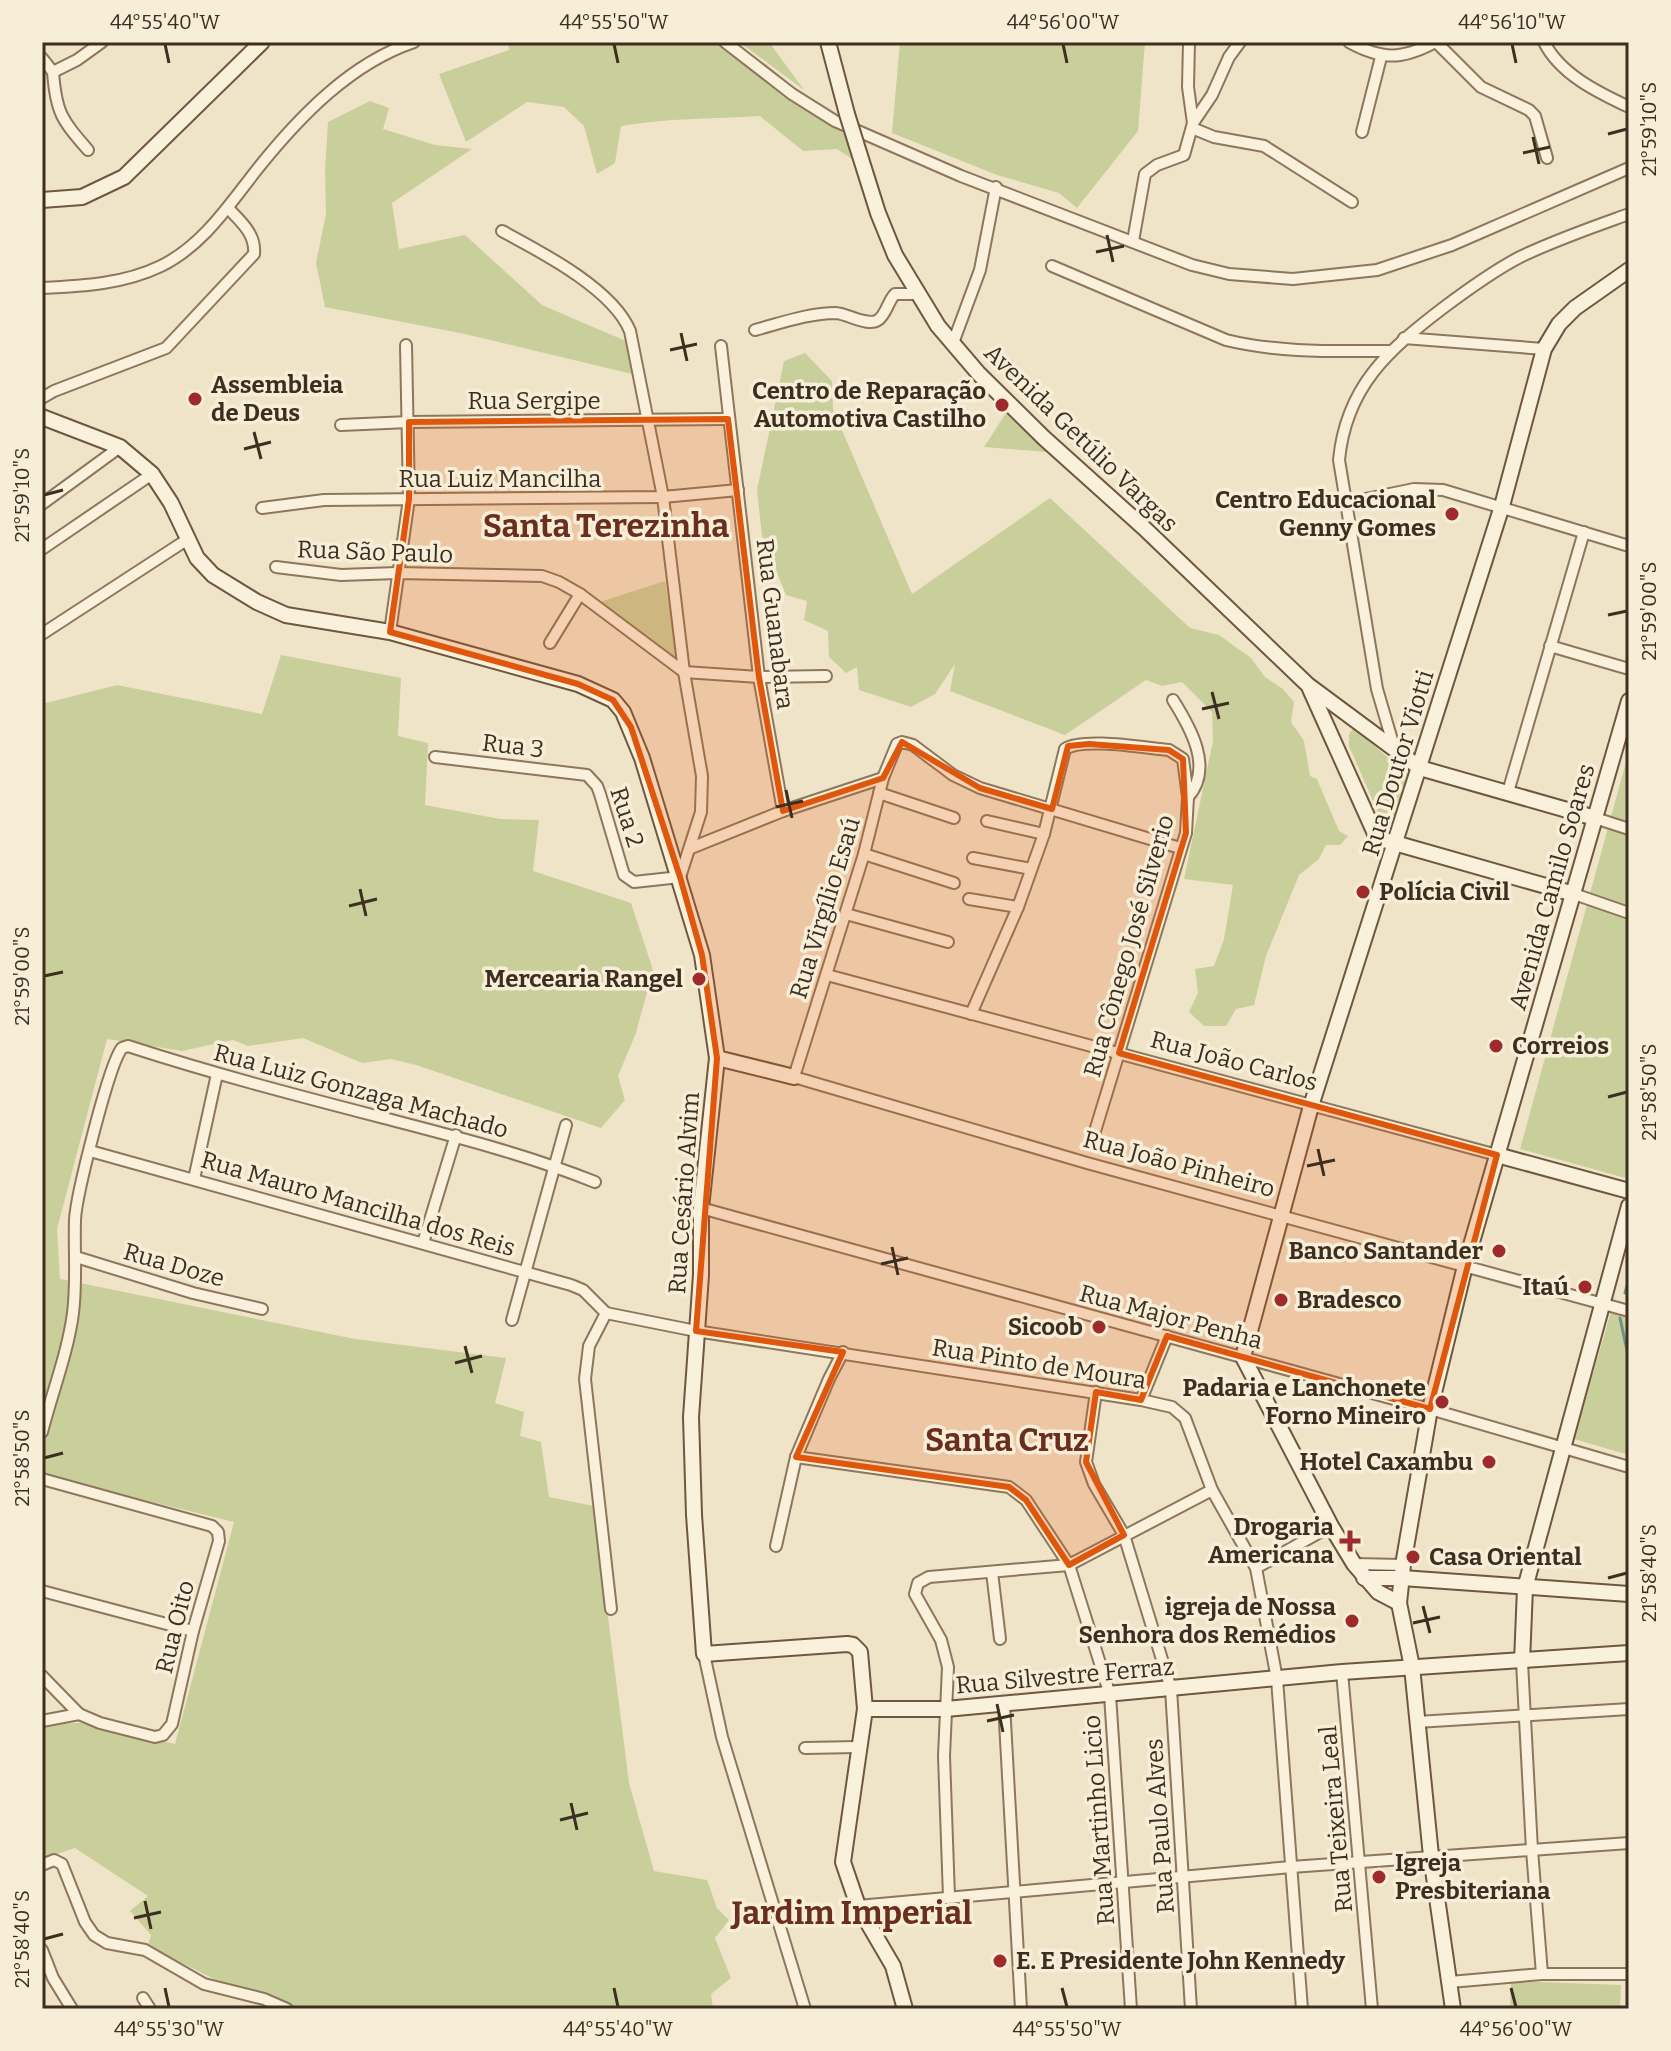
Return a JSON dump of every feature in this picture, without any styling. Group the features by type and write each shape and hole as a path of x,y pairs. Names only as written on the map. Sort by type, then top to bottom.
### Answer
{"street":[{"path":"53,72 102,42"},
{"path":"42,200 82,197 124,177 262,42"},
{"path":"42,288 118,280 162,265 180,254 228,208 294,127 323,99 379,58 414,42"},
{"path":"725,42 803,102 835,121 931,164 1192,265 1229,274 1293,279 1377,270 1452,245 1629,168"},
{"name":"Avenida Getúlio Vargas","path":"828,42 878,213 895,255 938,326 979,374 1044,438 1308,685"},
{"path":"1189,42 1188,87 1193,125"},
{"path":"1133,241 1145,174 1157,165 1184,155 1193,125 1240,42"},
{"path":"1349,42 1381,57 1415,51 1436,42 1481,87 1529,110 1535,116 1547,158"},
{"path":"1544,42 1556,63 1629,107"},
{"path":"1362,132 1381,57"},
{"path":"42,58 53,72 55,97 62,119 88,150"},
{"path":"1193,125 1214,137 1264,146 1352,202"},
{"path":"953,343 980,270 996,187"},
{"path":"42,398 170,345 254,254 255,244 251,234 228,208"},
{"path":"1394,749 1377,689 1339,460 1345,427 1356,398 1389,351 1463,293 1520,258 1629,214"},
{"path":"502,231 600,293 618,311 630,331 663,497 684,672 702,776 701,812 680,877"},
{"path":"1052,266 1226,340 1256,348 1389,351"},
{"name":"Rua Doutor Viotti","path":"1243,1357 1311,1106 1502,506 1544,349 1559,324 1575,308 1629,270"},
{"path":"755,330 837,313 877,321 882,318 895,294 917,294"},
{"path":"1404,338 1544,349"},
{"path":"390,632 409,499 406,345"},
{"name":"Rua Guanabara","path":"721,346 759,677 783,811"},
{"name":"Rua Cesário Alvim","path":"42,417 120,447 152,474 171,503 197,558 213,575 257,602 286,615 390,632 578,684 613,700 631,727 702,955 717,1058 701,1208 701,1275 691,1417 704,1654"},
{"name":"Rua Sergipe","path":"341,425 728,419"},
{"path":"42,504 120,447"},
{"path":"42,549 152,474"},
{"path":"1346,503 1430,488 1502,506 1629,546"},
{"name":"Rua Luiz Mancilha","path":"262,508 299,501 663,497 738,490"},
{"path":"1508,792 1584,532"},
{"path":"42,634 188,539"},
{"name":"Rua São Paulo","path":"276,567 341,575 527,574 559,582 580,594 684,672"},
{"path":"550,643 580,594"},
{"path":"1550,646 1629,669"},
{"path":"684,672 759,677 826,676"},
{"path":"1308,685 1420,768 1629,829"},
{"path":"1308,685 1390,864"},
{"path":"1173,700 1189,725 1198,751 1198,782 1188,797"},
{"name":"Avenida Camilo Soares","path":"1453,2009 1431,1856 1412,1667 1399,1603 1402,1571 1430,1409 1465,1266 1629,701"},
{"path":"1331,734 1340,723 1353,718"},
{"name":"Rua Virgílio Esaú","path":"794,1077 864,854 883,778 897,744 906,742 953,775 996,793 1052,809"},
{"name":"Rua Cônego José Silverio","path":"1052,809 1063,755 1068,746 1089,744 1169,750 1183,759 1188,819 1092,1141"},
{"name":"Rua 3","path":"435,757 587,775"},
{"name":"Rua 2","path":"587,775 600,794 624,875 634,882 680,877"},
{"path":"691,848 783,811 883,778"},
{"path":"879,793 954,818"},
{"path":"971,1014 1018,907 1052,809 1180,848"},
{"path":"987,821 1044,834"},
{"path":"1377,838 1574,894 1629,913"},
{"path":"864,854 954,883"},
{"path":"973,858 1031,869"},
{"path":"969,899 1018,907"},
{"path":"846,914 948,942"},
{"name":"Rua João Carlos","path":"827,975 1629,1191"},
{"name":"Rua Luiz Gonzaga Machado","path":"90,1151 117,1053 128,1046 217,1074 456,1135 556,1166 595,1182"},
{"name":"Rua João Pinheiro","path":"717,1058 794,1077 1087,1163 1628,1308"},
{"path":"194,1179 217,1074"},
{"path":"512,1320 566,1125"},
{"path":"423,1243 456,1135"},
{"path":"42,1432 73,1316 75,1218 90,1151"},
{"name":"Rua Mauro Mancilha dos Reis","path":"90,1151 526,1272 583,1290 606,1313"},
{"path":"1542,1974 1522,1662 1525,1588 1629,1206"},
{"name":"Rua Major Penha","path":"701,1208 1629,1467"},
{"name":"Rua Doze","path":"76,1257 193,1293 262,1309"},
{"path":"606,1313 589,1346 585,1379 611,1609"},
{"name":"Rua Pinto de Moura","path":"606,1313 696,1331 1141,1400 1172,1407 1185,1418 1212,1490 1256,1568 1277,1679 1302,2009"},
{"path":"1141,1400 1167,1336"},
{"path":"776,1546 796,1457 843,1352"},
{"path":"1243,1357 1354,1564 1378,1592 1399,1603"},
{"name":"Rua Paulo Alves","path":"1096,1392 1086,1462 1094,1484 1124,1535 1171,1689 1191,2009"},
{"name":"Rua Martinho Licio","path":"796,1457 1009,1487 1026,1500 1069,1565 1110,1695 1131,2009"},
{"name":"Rua Oito","path":"42,1479 212,1526 218,1532 219,1541 193,1631 172,1724 163,1735 155,1737 124,1731 79,1714"},
{"path":"949,1897 944,1756 949,1683 946,1652 915,1594 918,1583 929,1577 1069,1565 1212,1490"},
{"path":"1256,1568 1331,1526"},
{"path":"1354,1564 1525,1588 1629,1594"},
{"path":"1364,1578 1402,1571"},
{"path":"992,1572 1000,1639"},
{"path":"42,1591 193,1631"},
{"path":"805,2009 722,1737 704,1654 847,1644 857,1648 861,1656 865,1709 843,1862 858,1906 893,1966 905,2009"},
{"name":"Rua Silvestre Ferraz","path":"865,1709 946,1709 1342,1672 1629,1653"},
{"name":"Rua Teixeira Leal","path":"1342,1672 1372,2009"},
{"path":"42,1676 79,1714"},
{"path":"1004,1704 1021,2009"},
{"path":"1417,1722 1629,1709"},
{"path":"42,1721 79,1714"},
{"path":"805,1748 858,1747"},
{"path":"858,1906 1291,1867 1629,1843"},
{"path":"42,1865 54,1860 62,1864 85,1922 94,1935 107,1943 145,1950 204,1984 264,1999 287,2009"},
{"path":"42,1950 53,1978 72,2009"},
{"path":"1450,1982 1542,1974 1629,1974"},
{"path":"143,1998 150,2009"}],"highlighted area":[{"path":"728,419 759,677 783,811 883,778 902,742 980,788 1052,809 1068,746 1089,744 1169,750 1183,759 1186,833 1119,1053 1497,1155 1430,1409 1167,1336 1141,1400 1096,1392 1086,1462 1124,1535 1069,1565 1026,1500 1009,1487 796,1457 843,1352 696,1331 717,1058 702,955 680,877 631,727 613,700 578,684 390,632 409,499 409,422"}],"green space":[{"path":"508,42 713,42 738,57 791,102 850,137 855,161 837,149 803,151 760,116 690,119 621,126 615,163 597,174 584,126 564,107 527,102 466,142 439,74 509,50"},
{"path":"739,42 769,42 804,90 746,47"},
{"path":"900,42 1145,42 1138,131 1077,208 1059,193 997,175 892,133"},
{"path":"370,101 389,108 383,129 435,145 472,149 392,203 399,249 465,235 542,305 628,342 632,374 465,334 325,307 316,263 326,214 328,122"},
{"path":"805,353 832,381 833,409 912,594 1050,498 1190,628 1219,635 1251,658 1265,677 1283,689 1294,702 1291,722 1304,741 1310,776 1317,779 1339,831 1348,836 1340,845 1326,845 1319,859 1299,875 1266,956 1254,1005 1236,1009 1226,1026 1204,1026 1189,1012 1198,993 1195,969 1214,966 1224,939 1233,885 1184,879 1213,741 1212,712 1182,682 1162,686 1146,680 1065,735 950,691 955,664 935,694 911,707 859,690 857,667 846,673 829,657 828,631 804,620 807,601 786,595 762,536 757,490 784,361"},
{"path":"1006,413 1047,452 984,447"},
{"path":"665,581 679,662 600,602"},
{"path":"281,655 401,678 398,736 428,743 425,805 500,819 539,820 533,871 631,903 653,970 636,1033 618,1076 625,1100 601,1128 416,1065 391,1059 362,1063 303,1038 248,1046 233,1040 182,1051 107,1039 57,1229 60,1279 355,1339 506,1358 495,1403 524,1412 520,1436 541,1442 549,1497 594,1506 629,1783 654,1871 707,1880 717,1908 729,1920 715,1938 731,1978 711,1994 713,2009 291,2009 266,1994 216,1980 148,1946 151,1935 130,1911 148,1896 75,1848 42,1859 42,1724 80,1723 175,1744 234,1522 42,1475 42,704 117,685 262,714"},
{"path":"1354,728 1408,775 1393,825 1387,825 1380,817 1349,746 1349,734"},
{"path":"1629,751 1629,1179 1520,1149"},
{"path":"1612,1308 1629,1313 1629,1455 1574,1439"},
{"path":"1511,1981 1621,1985 1620,2009 1510,2009"}],"waterway":[{"path":"1625,1293 1629,1279"},
{"path":"1620,1318 1629,1360"}],"place":[{"name":"Assembleia de Deus","path":"195,399"},
{"name":"Centro de Reparação Automotiva Castilho","path":"1002,405"},
{"name":"Centro Educacional Genny Gomes","path":"1452,514"},
{"name":"Polícia Civil","path":"1363,892"},
{"name":"Mercearia Rangel","path":"699,979"},
{"name":"Correios","path":"1496,1046"},
{"name":"Banco Santander","path":"1499,1251"},
{"name":"Itaú","path":"1585,1287"},
{"name":"Bradesco","path":"1281,1300"},
{"name":"Sicoob","path":"1099,1327"},
{"name":"Padaria e Lanchonete Forno Mineiro","path":"1442,1402"},
{"name":"Hotel Caxambu","path":"1489,1462"},
{"name":"Drogaria Americana","path":"1350,1541"},
{"name":"Casa Oriental","path":"1413,1557"},
{"name":"igreja de Nossa Senhora dos Remédios","path":"1352,1621"},
{"name":"Igreja Presbiteriana","path":"1379,1877"},
{"name":"E. E Presidente John Kennedy","path":"1000,1961"}],"district":[{"name":"Santa Terezinha","path":"606,526"},
{"name":"Santa Cruz","path":"1007,1440"},
{"name":"Jardim Imperial","path":"852,1913"}]}
